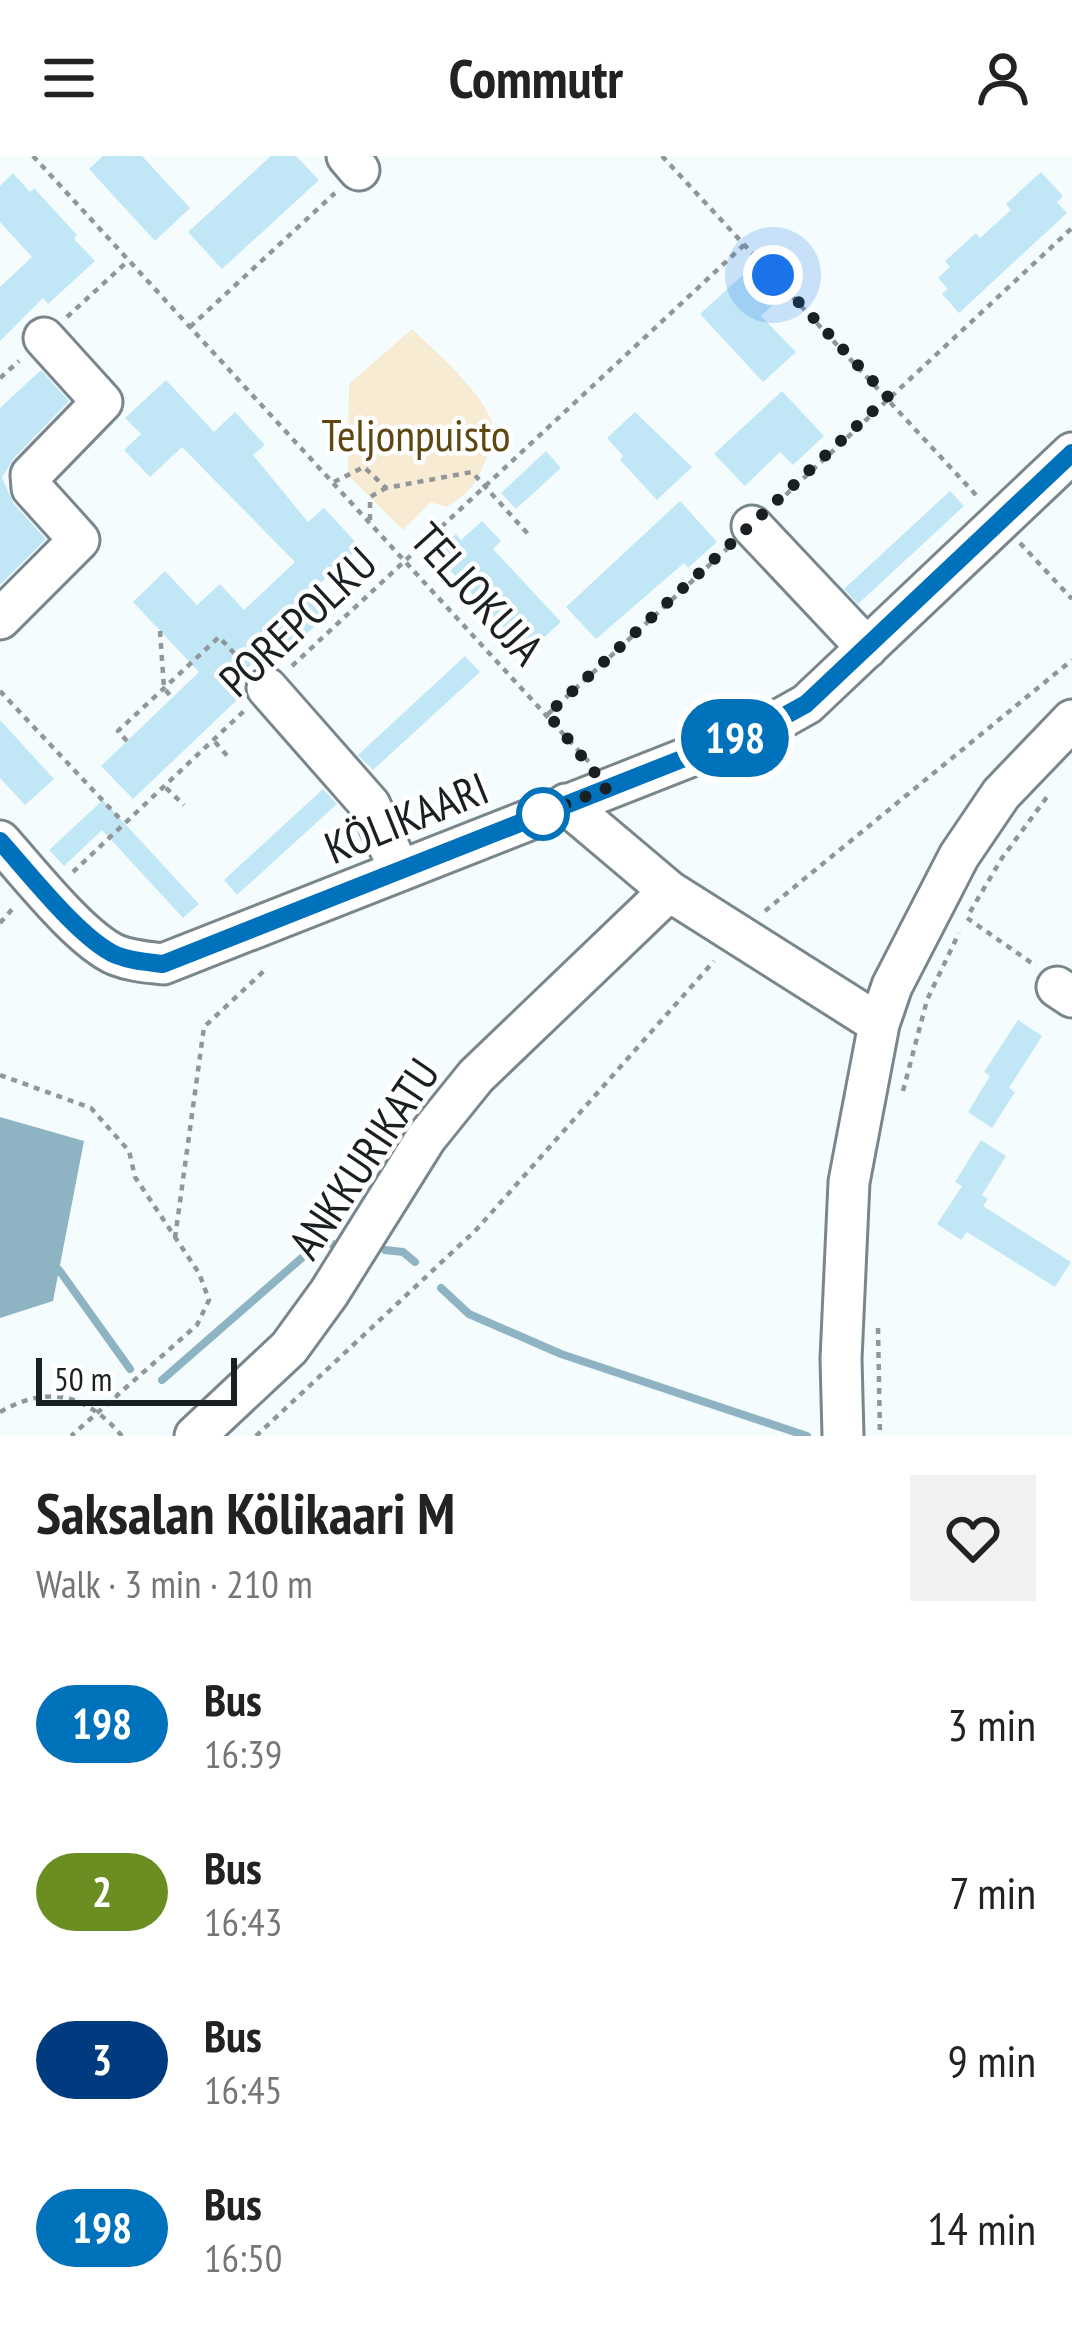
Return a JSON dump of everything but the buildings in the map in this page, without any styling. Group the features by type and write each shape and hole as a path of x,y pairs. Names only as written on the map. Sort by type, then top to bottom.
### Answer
{"street":[{"path":"0,619 79,540 32,488 31,475 102,402 44,338"},
{"name":"KÖLIKAARI","path":"0,841 111,953 136,962 163,964 768,725 806,704 1072,453"},
{"path":"752,526 867,648"},
{"path":"267,688 370,805 400,872"},
{"path":"843,1436 848,1182 879,1024 892,986 959,856 1000,794 1072,720"},
{"path":"566,804 669,891 879,1024"},
{"name":"ANKKURIKATU","path":"195,1436 289,1348 426,1138 476,1076 669,891"}],"path":[{"name":"TELJOKUJA","path":"33,156 548,714 607,788"},
{"path":"662,156 1072,599"},
{"path":"190,327 353,163"},
{"path":"548,714 1072,228"},
{"name":"POREPOLKU","path":"50,896 744,245"},
{"path":"334,482 364,467 386,488"},
{"path":"370,520 370,497 386,488 472,472 528,534"},
{"path":"214,630 267,688"},
{"path":"160,632 164,688 172,698"},
{"path":"127,741 118,731 220,637"},
{"path":"256,1436 477,1229 737,936 1072,661"},
{"path":"0,691 125,824"},
{"path":"213,740 231,760"},
{"path":"165,786 184,805"},
{"path":"899,1103 927,1000 967,918 1001,858 1051,793"},
{"path":"967,918 1031,961 1064,992"},
{"path":"175,1238 204,1027 266,969"},
{"path":"0,1075 91,1108 130,1151 135,1177 199,1273 208,1300 197,1324 71,1436"},
{"path":"878,1318 880,1436"},
{"path":"0,1412 18,1402 70,1396 100,1410 122,1436"}],"green space":[{"name":"Teljonpuisto","path":"412,329 473,391 490,419 493,435 483,467 468,490 446,507 431,502 403,530 348,475 349,384"}],"water":[{"path":"0,1117 84,1141 53,1301 0,1318"}],"waterway":[{"path":"162,1380 320,1242 333,1244"},
{"path":"385,1250 403,1252 415,1262"},
{"path":"59,1270 130,1369"},
{"path":"441,1288 469,1314 561,1354 807,1436"}],"bus line":[{"name":"198","path":"0,841 84,931 111,953 136,962 163,964 768,725 806,704 1072,453"}],"route":[{"path":"543,814 524,821 607,788 548,714 888,397 773,275"}]}
